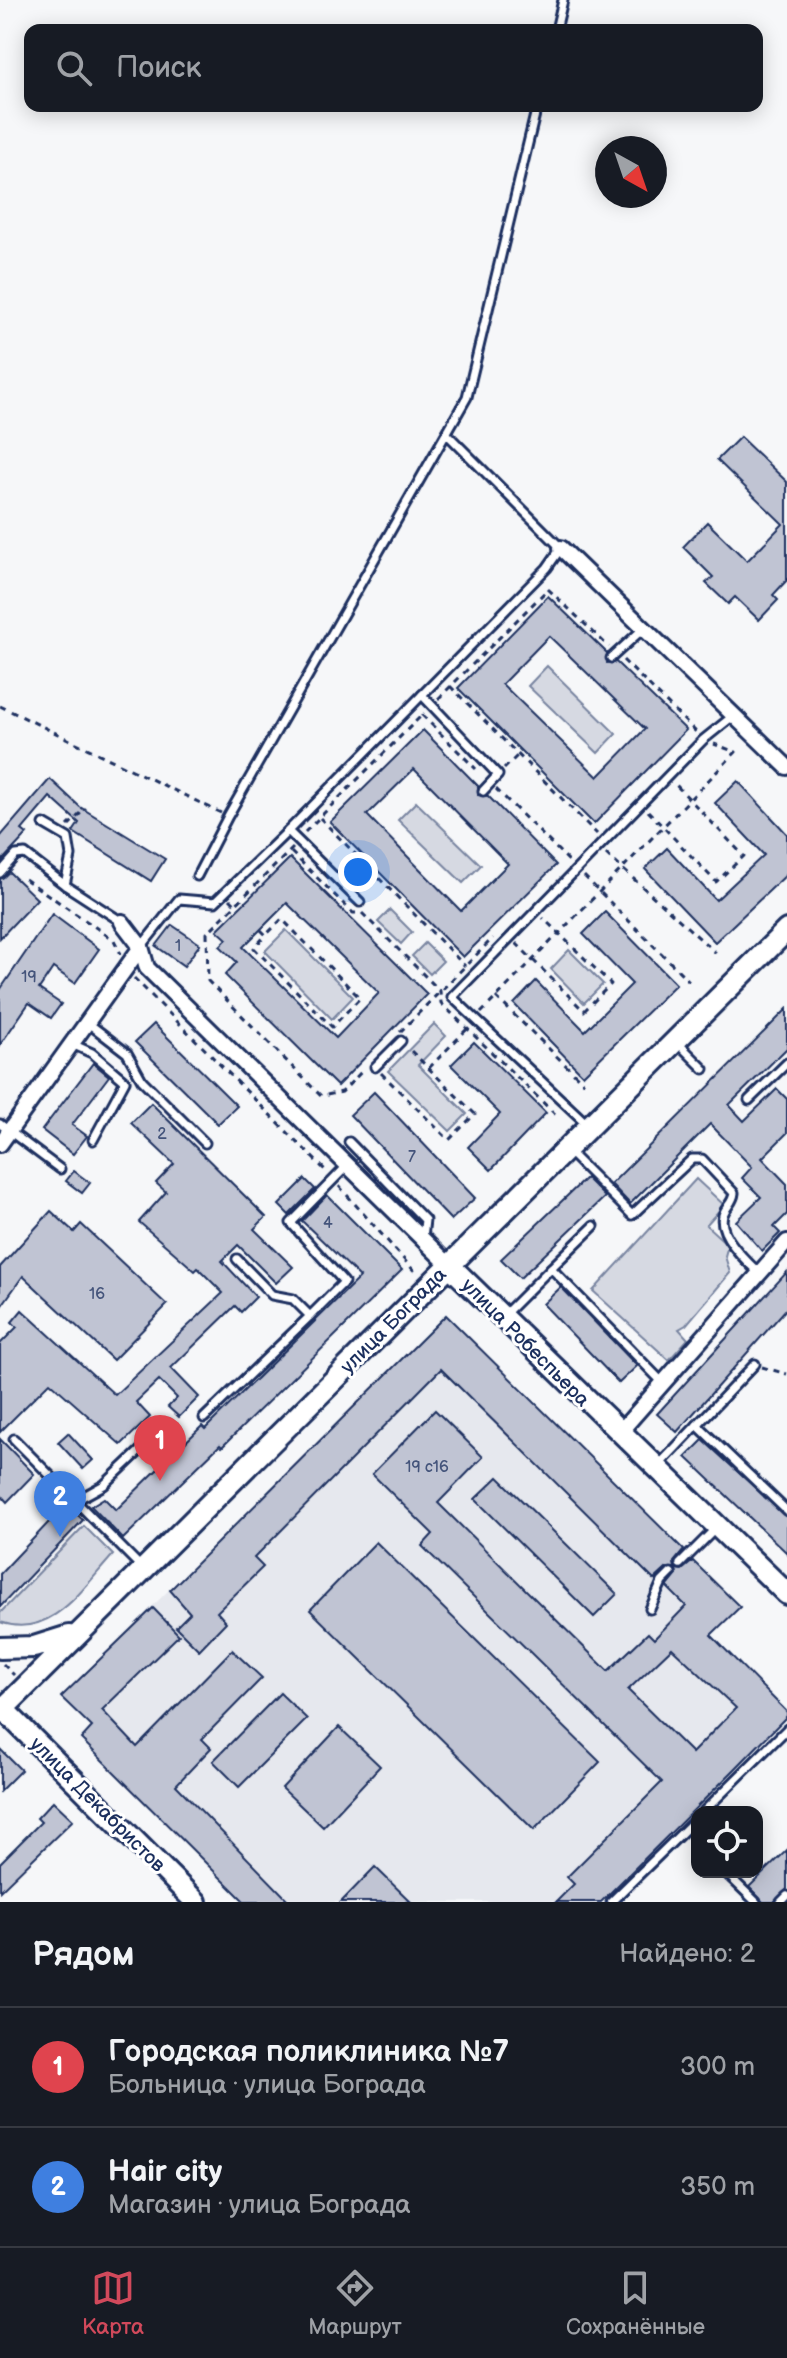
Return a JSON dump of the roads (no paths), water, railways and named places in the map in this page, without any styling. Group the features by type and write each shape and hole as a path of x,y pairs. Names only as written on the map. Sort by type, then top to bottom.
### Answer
{"main road":[{"name":"улица Бограда","path":"1,1710 787,930"},
{"name":"улица Робеспьера","path":"449,1265 787,1594"},
{"path":"0,1648 54,1643 80,1631"},
{"name":"улица Декабристов","path":"1,1710 196,1902"}],"street":[{"path":"561,548 787,767"},
{"name":"улица Робеспьера","path":"122,922 141,947 147,968 449,1265"},
{"path":"0,1144 5,1127 72,1044 141,947"},
{"path":"619,1433 787,1242"}],"lane":[{"path":"557,24 563,0"},
{"path":"197,876 228,816 467,397 536,112"},
{"path":"141,947 179,899 215,902 441,677 547,568 561,548 447,434"},
{"path":"614,656 644,628"},
{"path":"422,695 498,775 483,791"},
{"path":"589,1126 452,997 600,849 703,740 733,716"},
{"path":"44,824 68,838 71,856 65,885"},
{"path":"288,831 360,902"},
{"path":"0,873 16,855 25,854 65,885 122,922"},
{"path":"87,1022 127,1053 142,1080 205,1143"},
{"path":"375,1067 399,1039"},
{"path":"676,1040 704,1069"},
{"path":"72,1044 92,1053 125,1081 93,1140"},
{"path":"749,1100 787,1063"},
{"path":"5,1127 60,1169"},
{"path":"349,1142 425,1220 423,1239"},
{"path":"566,1149 632,1215 692,1159 702,1159 734,1193 722,1217 723,1227 741,1255 759,1273"},
{"path":"204,1418 344,1282 291,1223 348,1165"},
{"path":"501,1318 594,1226"},
{"path":"237,1259 272,1295 293,1299 310,1316"},
{"path":"551,1268 663,1383"},
{"path":"656,1469 755,1364"},
{"path":"75,1501 104,1485 168,1424"},
{"path":"697,1425 787,1511"},
{"path":"14,1439 143,1568"},
{"path":"680,1564 717,1527"},
{"path":"650,1609 662,1582 671,1573"},
{"path":"709,1806 787,1729"},
{"path":"611,1902 691,1824"},
{"path":"731,1878 756,1902"},
{"path":"781,1902 787,1896"}],"place":[{"name":"Городская поликлиника №7","path":"160,1481"},
{"name":"Hair city","path":"60,1537"}]}
